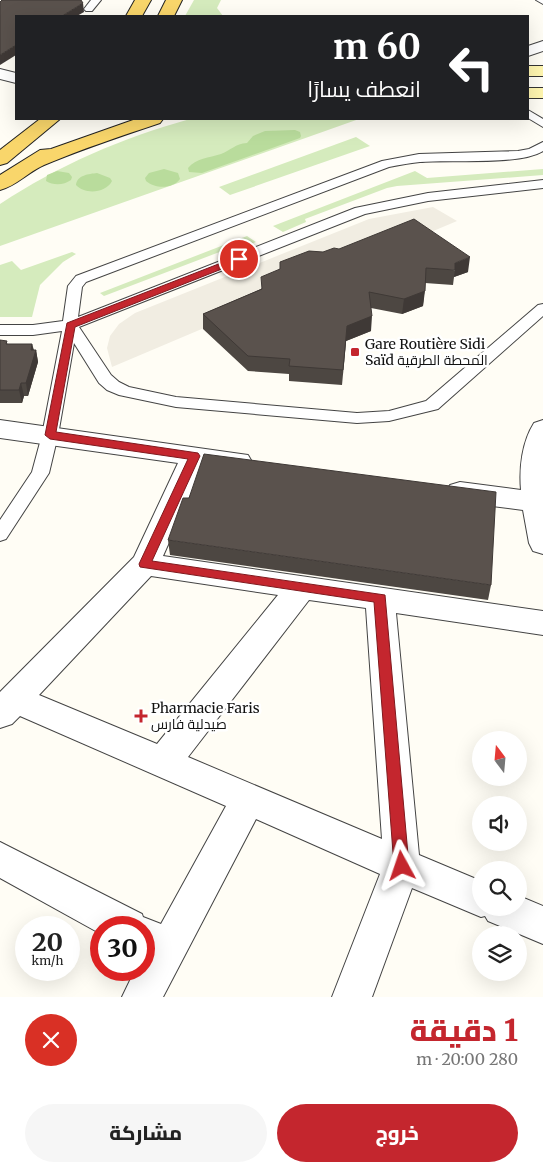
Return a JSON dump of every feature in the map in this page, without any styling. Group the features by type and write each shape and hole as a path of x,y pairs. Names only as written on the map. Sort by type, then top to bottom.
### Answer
{"main road":[{"path":"135,15 143,0"},
{"path":"166,15 174,0"},
{"path":"0,159 50,120"},
{"path":"0,184 101,120"},
{"path":"32,164 107,134 151,120"}],"street":[{"path":"529,51 543,46"},
{"path":"529,71 543,71"},
{"path":"0,74 15,78"},
{"path":"0,429 262,466"},
{"path":"541,440 533,474 534,502 543,543"},
{"path":"194,456 145,564 7,707 164,761 248,800 472,895"},
{"path":"437,489 534,502"},
{"path":"145,564 543,623"},
{"path":"164,761 302,587"},
{"path":"352,997 402,866 380,598"},
{"path":"142,997 156,942 248,800"},
{"path":"0,859 106,916"},
{"path":"521,916 543,925"}],"lane":[{"path":"89,9 96,0"},
{"path":"529,115 543,124"},
{"path":"0,534 40,473 50,435 70,325 75,286 80,279 386,164 419,158 518,155 533,152 543,146"},
{"path":"0,330 33,330 70,325 360,211 410,199 543,184"},
{"path":"70,325 105,379 113,386 125,391 176,402 358,418 390,416 432,405 543,308"},
{"path":"0,507 18,506"}],"green space":[{"path":"194,0 221,0 217,8 222,15 186,15"},
{"path":"187,120 356,120 0,246 0,204 68,165 116,144"},
{"path":"295,130 300,132 300,138 202,173 189,172 188,168 195,162 247,143 253,136 265,131"},
{"path":"356,137 370,146 230,195 219,187"},
{"path":"164,169 178,173 180,179 173,185 164,187 150,184 146,181 145,178 149,173"},
{"path":"543,169 543,175 387,188 305,219 306,222 283,232 273,226 415,171 427,178"},
{"path":"57,171 69,173 72,177 71,180 59,184 52,184 46,181 47,175"},
{"path":"97,173 110,178 112,181 105,188 95,191 85,190 76,185 81,177"},
{"path":"247,236 256,242 234,251 230,248 104,296 100,293"},
{"path":"72,252 76,254 63,262 40,285 32,317 0,317 0,265 12,261 21,270"}],"shaded area":[{"path":"433,207 457,221 112,367 107,348 110,336 119,324 135,313 369,219"}],"building":[{"path":"2,0 81,0 83,3 64,15 15,15 15,46 0,55 0,2"},
{"path":"414,219 470,257 455,263 455,270 426,268 425,291 404,299 369,292 372,316 347,326 343,370 289,366 290,359 248,356 203,314 262,289 261,277 280,269 280,262 309,251 323,252 334,248 339,249"},
{"path":"0,340 7,341 6,344 32,344 31,350 36,350 26,383 21,383 19,390 0,390"},
{"path":"204,454 496,492 491,585 168,540 183,498 189,498"}],"place":[{"name":"Gare Routière Sidi Saïd المحطة الطرقية","path":"355,352"},
{"name":"Pharmacie Faris صيدلية فارس","path":"141,716"}],"route":[{"path":"239,259 70,325 50,435 194,456 145,564 380,598 402,866"}]}
